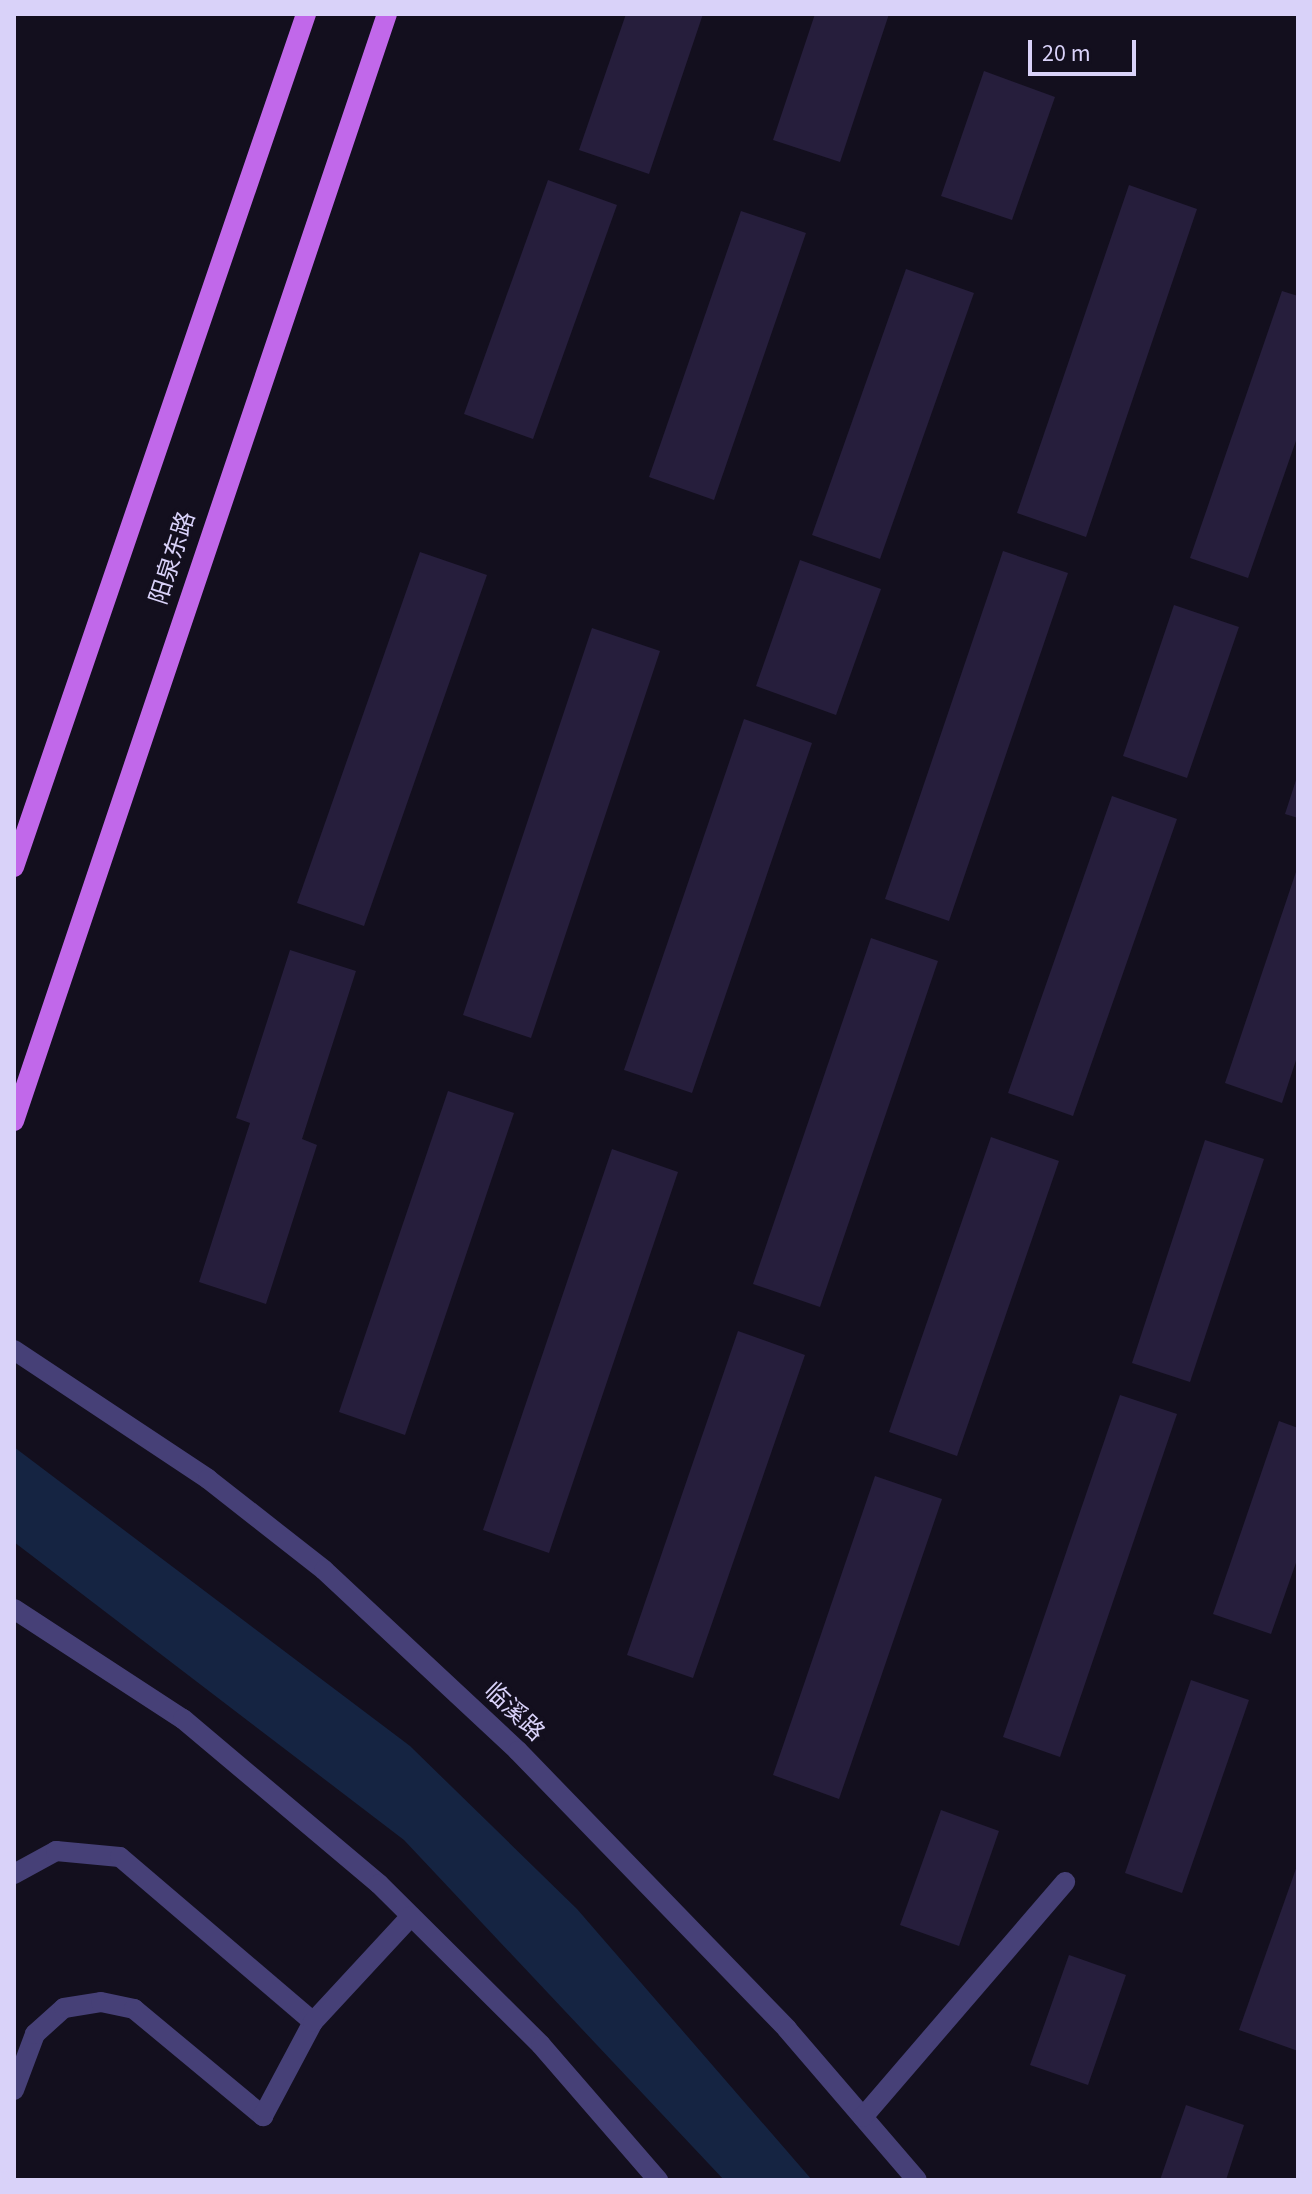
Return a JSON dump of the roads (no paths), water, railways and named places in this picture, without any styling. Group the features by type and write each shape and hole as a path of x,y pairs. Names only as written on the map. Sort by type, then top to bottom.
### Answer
{"main road":[{"name":"阳泉东路","path":"14,867 306,14"},
{"name":"阳泉东路","path":"14,1121 387,14"}],"street":[{"name":"临溪路","path":"14,1350 208,1479 324,1570 518,1751 863,2117 917,2180"},
{"path":"14,1609 183,1719 411,1916 541,2045 658,2180"},
{"path":"14,1874 56,1851 120,1857 313,2022"},
{"path":"863,2117 1065,1882"},
{"path":"14,2090 35,2034 64,2008 101,2002 134,2009 263,2116 313,2022 411,1916"}],"water":[{"path":"14,1447 410,1746 577,1909 812,2180 724,2180 404,1840 14,1542"}]}
